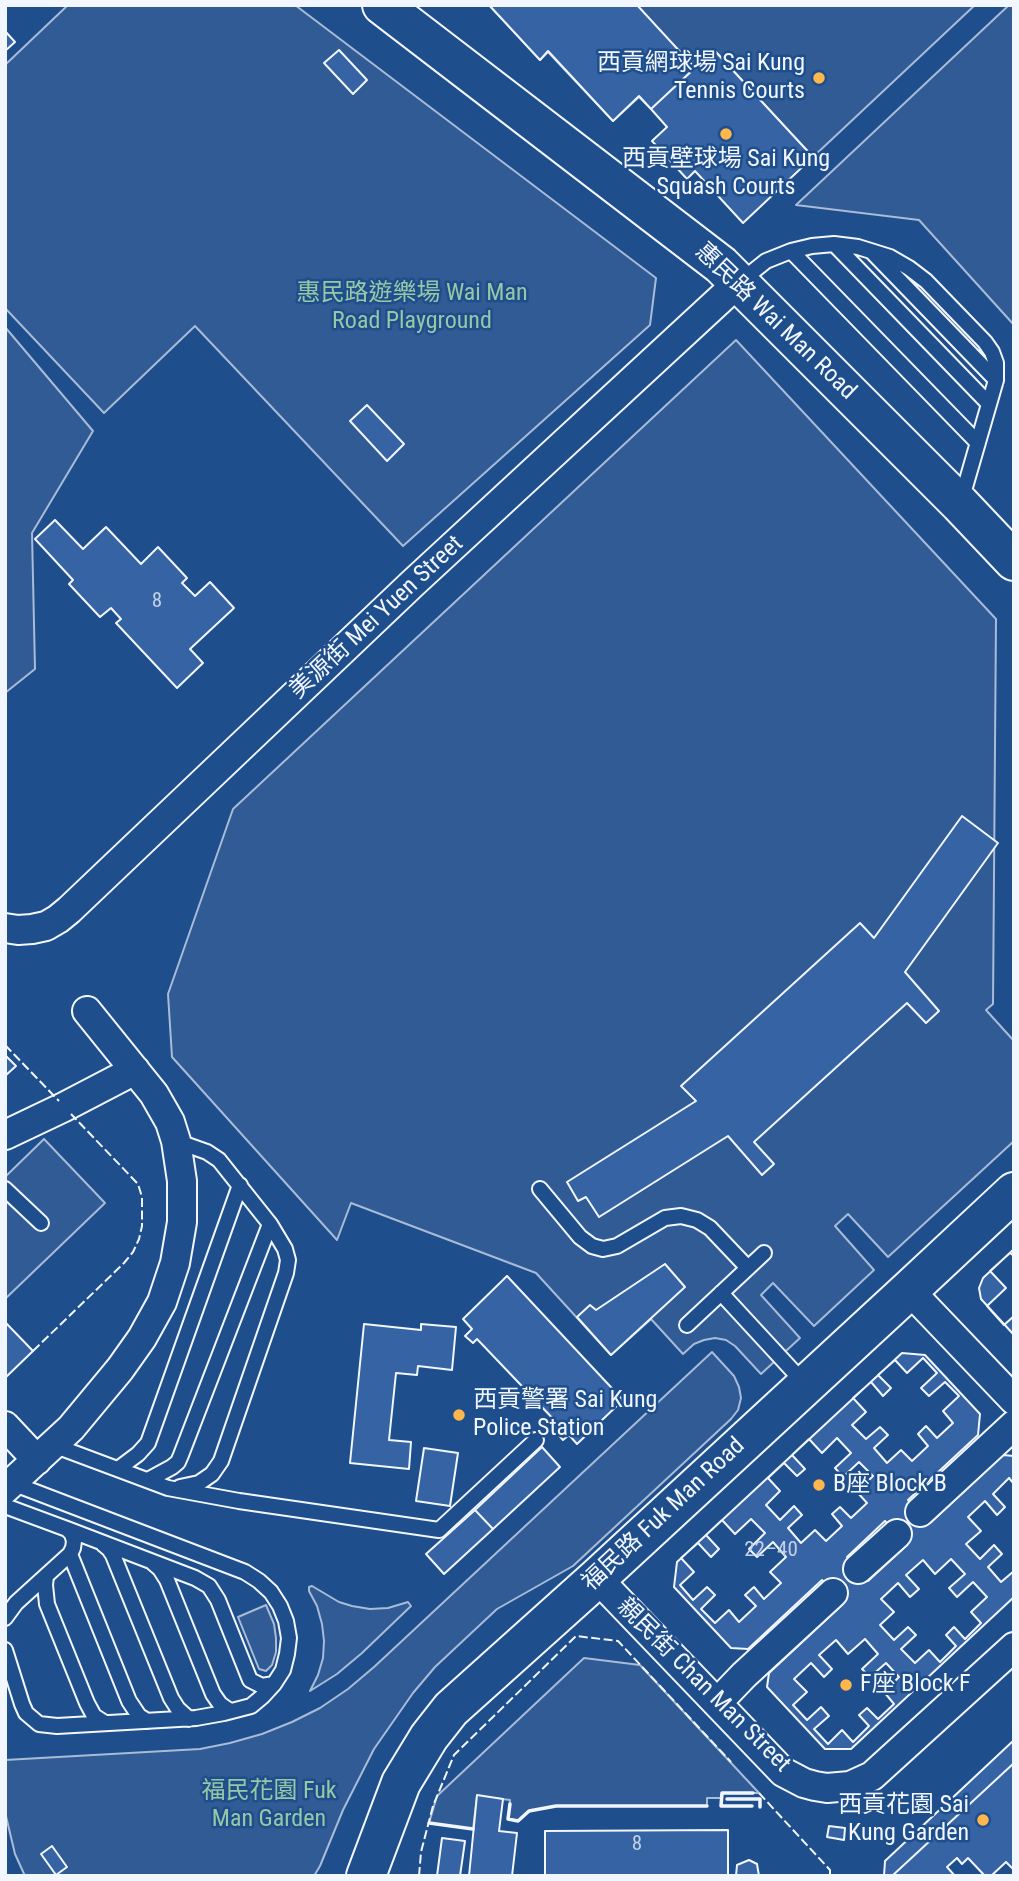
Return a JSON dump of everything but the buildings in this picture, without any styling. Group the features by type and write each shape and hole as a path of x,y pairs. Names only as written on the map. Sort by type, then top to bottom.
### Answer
{"street":[{"name":"惠民路 Wai Man Road","path":"382,5 702,249 740,281 1014,561"},
{"name":"美源街 Mei Yuen Street","path":"5,928 18,930 46,926 69,911 412,584 740,281"},
{"path":"7,1493 88,1409 120,1369 142,1338 162,1302 175,1263 181,1222 182,1181 170,1122 135,1070 87,1011"},
{"path":"5,1135 135,1070"},
{"name":"福民路 Fuk Man Road","path":"366,1876 401,1783 429,1737 451,1709 597,1578 1014,1192"},
{"path":"909,1290 1014,1400"},
{"path":"920,1512 1014,1425"},
{"path":"5,1426 45,1452"},
{"path":"858,1569 897,1534"},
{"name":"親民街 Chan Man Street","path":"597,1578 783,1772 804,1783 827,1788 850,1786 872,1776 1014,1647"},
{"path":"718,1702 833,1592"}],"lane":[{"path":"740,281 766,261 791,251 834,244 870,250 890,257 926,281 985,342 996,363 996,380 960,504"},
{"path":"834,244 989,404"},
{"path":"791,251 978,443"},
{"path":"168,1488 184,1488 199,1483 212,1474 221,1461 286,1273 288,1260 285,1249 270,1224 219,1160 207,1152 176,1141"},
{"path":"118,1469 148,1443 240,1185"},
{"path":"540,1188 580,1237 592,1246 604,1249 617,1246 664,1218 681,1216 697,1220 710,1228 748,1268"},
{"path":"5,1189 41,1223"},
{"path":"148,1480 178,1462 270,1224"},
{"path":"687,1325 764,1253"},
{"path":"722,1293 806,1385"},
{"path":"45,1452 118,1469 168,1488 439,1530 536,1440"},
{"path":"7,1493 67,1529 195,1578 209,1586 218,1600 250,1680 262,1686 274,1684"},
{"path":"5,1650 22,1704 31,1719 47,1726 189,1719 251,1706 264,1696 283,1670 289,1638 286,1621 271,1592 245,1572 7,1493"},
{"path":"5,1618 16,1603 70,1554 74,1541 67,1529"},
{"path":"98,1541 113,1555 171,1698 189,1719"},
{"path":"70,1554 129,1701 139,1716 147,1721"},
{"path":"149,1561 164,1574 213,1694 230,1712"},
{"path":"46,1576 47,1604 94,1716 105,1723"}],"shaded area":[{"name":"惠民路遊樂場 Wai Man Road Playground","path":"68,5 295,5 656,278 650,325 403,546 195,326 104,413 5,308 5,65"},
{"path":"489,5 975,5 813,157 715,51 651,109 639,97 613,121 548,52 540,60"},
{"path":"1009,5 1014,5 1014,325 919,220 796,205"},
{"path":"5,327 93,431 32,533 35,669 5,693"},
{"path":"736,340 996,619 993,1004 986,1010 1014,1041 1014,1141 888,1257 848,1214 835,1226 874,1270 814,1326 773,1283 761,1295 800,1338 761,1374 726,1340 704,1340 694,1344 683,1354 651,1319 611,1355 536,1273 351,1203 337,1240 172,1057 168,994 233,809"},
{"path":"44,1139 105,1203 5,1299 5,1177"},
{"name":"福民花園 Fuk Man Garden","path":"712,1352 734,1376 739,1387 741,1398 738,1410 573,1566 497,1609 435,1667 413,1693 374,1749 314,1876 25,1876 15,1854 5,1812 5,1760 200,1749 262,1734 320,1708 374,1667"},
{"path":"312,1586 339,1602 352,1606 388,1608 408,1602 411,1606 362,1653 337,1674 310,1691 323,1658 324,1641 317,1606 309,1591"},
{"path":"266,1605 274,1624 276,1652 272,1665 266,1671 259,1669 238,1617"},
{"path":"584,1658 640,1665 759,1793 722,1793 721,1798 707,1798 707,1806 556,1806 529,1811 518,1821 508,1819 510,1800 477,1796 473,1829 429,1823 437,1796"}],"fence":[{"path":"5,1045 59,1101"},
{"path":"33,1351 124,1263 133,1252 142,1226 142,1197 138,1184 71,1114"},
{"path":"419,1876 421,1852 433,1806 454,1755 576,1636 618,1641 731,1762"},
{"path":"759,1793 830,1870 830,1874"}],"wall":[{"path":"752,1806 721,1806 722,1793 753,1793"},
{"path":"727,1799 760,1799 760,1807"},
{"path":"510,1804 508,1819 518,1821 529,1811 556,1806 707,1806"},
{"path":"429,1823 473,1829"}],"place":[{"name":"西貢網球場 Sai Kung Tennis Courts","path":"819,78"},
{"name":"西貢壁球場 Sai Kung Squash Courts","path":"726,134"},
{"name":"西貢警署 Sai Kung Police Station","path":"459,1415"},
{"name":"B座 Block B","path":"819,1485"},
{"name":"F座 Block F","path":"846,1685"},
{"name":"西貢花園 Sai Kung Garden","path":"983,1820"}]}
